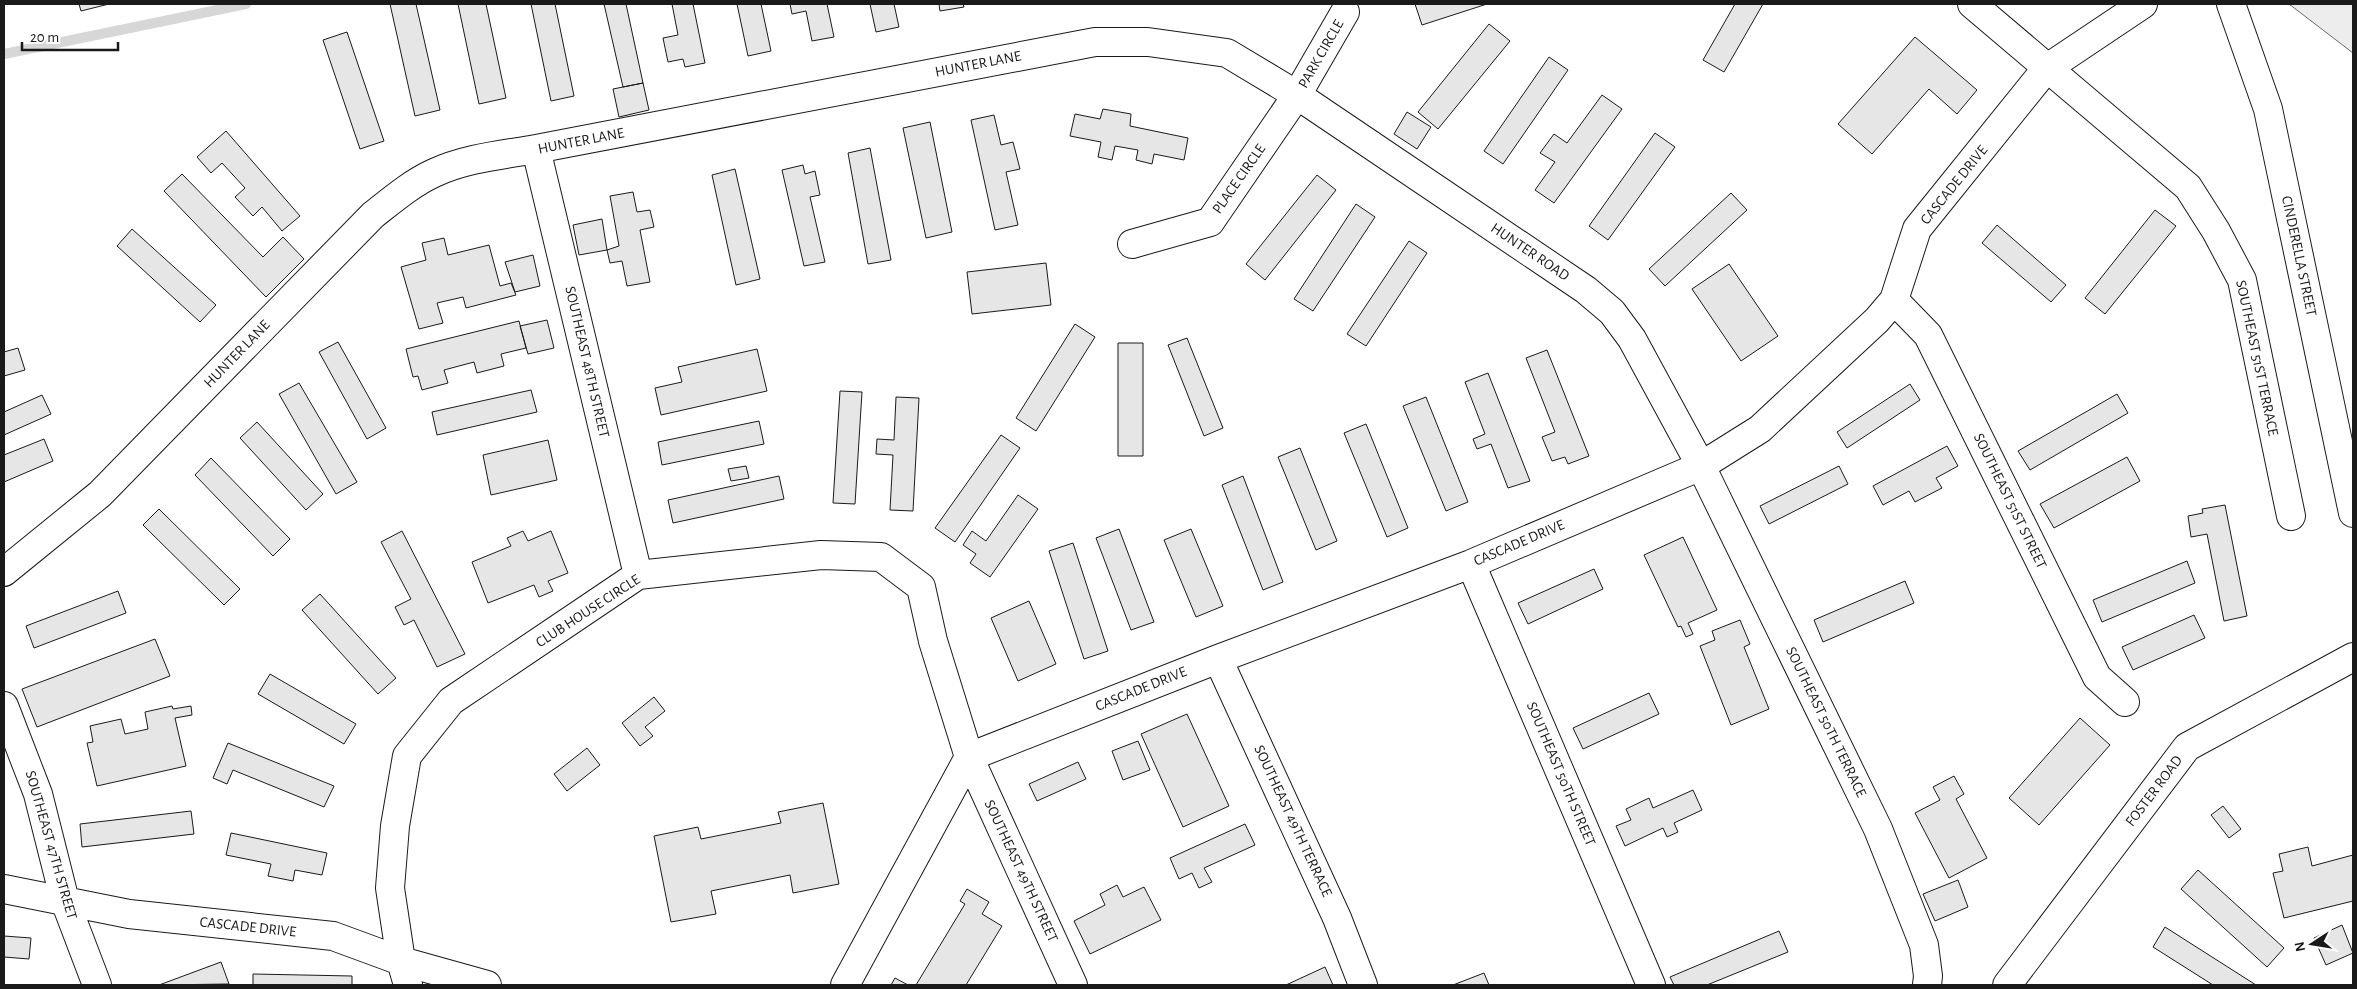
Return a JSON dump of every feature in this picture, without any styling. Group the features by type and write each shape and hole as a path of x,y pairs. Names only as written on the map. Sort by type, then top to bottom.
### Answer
{"street":[{"name":"SOUTHEAST 51ST TERRACE","path":"1972,4 2046,69 2188,187 2216,231 2242,280 2291,516"},
{"name":"CASCADE DRIVE","path":"969,757 1218,659 1471,564 1701,466 1760,429 1877,320 1894,300 1917,230 2046,69 2143,4"},
{"name":"CINDERELLA STREET","path":"2231,4 2268,110 2353,513"},
{"name":"PARK CIRCLE","path":"1297,96 1345,12"},
{"name":"HUNTER LANE","path":"4,572 100,494 374,215 402,191 434,173 469,160 536,150 1095,42 1148,42 1227,52 1297,96"},
{"name":"PLACE CIRCLE","path":"1132,244 1210,222 1297,96"},
{"name":"HUNTER ROAD","path":"1297,96 1586,290 1612,312 1632,339 1701,466"},
{"name":"SOUTHEAST 48TH STREET","path":"536,150 638,575"},
{"name":"SOUTHEAST 51ST STREET","path":"1894,300 1928,335 2097,677 2125,702"},
{"name":"SOUTHEAST 50TH TERRACE","path":"1701,466 1878,829 1924,945 1928,976 1927,985"},
{"name":"CLUB HOUSE CIRCLE","path":"405,973 390,888 395,826 407,756 451,701 638,575 821,555 881,557 921,587 933,641 969,757"},
{"name":"SOUTHEAST 50TH STREET","path":"1471,564 1651,985"},
{"name":"FOSTER ROAD","path":"2009,985 2187,747 2353,657"},
{"name":"SOUTHEAST 49TH TERRACE","path":"1218,659 1337,918 1363,985"},
{"name":"SOUTHEAST 47TH STREET","path":"4,706 38,794 65,901 97,985"},
{"path":"844,985 969,757"},
{"name":"SOUTHEAST 49TH STREET","path":"969,757 1073,985"},
{"name":"CASCADE DRIVE","path":"4,889 129,914 333,936 405,973 487,985"}],"shaded area":[{"path":"2289,4 2353,4 2353,53"}],"building":[{"path":"79,4 109,4 81,11"},
{"path":"390,4 416,4 440,110 415,116"},
{"path":"458,4 486,4 506,98 479,104"},
{"path":"531,4 555,4 574,96 551,101"},
{"path":"604,4 626,4 643,83 623,87"},
{"path":"672,4 693,4 705,63 685,67 683,59 668,62 663,38 678,35"},
{"path":"737,4 761,4 771,51 748,56"},
{"path":"790,4 827,4 834,37 812,41 806,11 792,14"},
{"path":"870,4 894,4 899,27 876,32"},
{"path":"939,4 963,4 964,7 940,11"},
{"path":"1415,4 1487,4 1422,25"},
{"path":"1735,4 1763,4 1724,72 1703,60"},
{"path":"1489,24 1510,41 1438,129 1418,112"},
{"path":"347,32 384,141 360,149 323,40"},
{"path":"1915,37 1977,90 1957,114 1929,89 1872,154 1838,124"},
{"path":"1549,57 1568,70 1503,164 1484,151"},
{"path":"643,83 649,110 619,117 613,89"},
{"path":"1602,95 1622,109 1554,203 1535,190 1555,162 1540,153 1554,134 1567,143"},
{"path":"1103,109 1131,114 1130,126 1188,138 1184,160 1154,154 1152,164 1136,160 1138,150 1115,146 1112,160 1098,157 1101,142 1070,136 1075,114 1100,119"},
{"path":"1407,112 1431,127 1417,149 1394,134"},
{"path":"994,115 1001,145 1013,142 1020,169 1006,172 1018,225 995,230 971,120"},
{"path":"930,122 952,232 926,238 903,128"},
{"path":"226,131 300,216 282,231 262,207 253,216 235,197 245,188 222,163 211,173 197,157"},
{"path":"1655,133 1675,147 1608,240 1589,226"},
{"path":"870,148 891,260 868,264 848,153"},
{"path":"803,165 805,174 815,171 820,195 810,197 825,262 804,266 782,170"},
{"path":"735,169 760,279 736,285 712,175"},
{"path":"182,174 263,257 283,237 304,259 266,297 164,191"},
{"path":"1317,175 1336,190 1265,280 1246,264"},
{"path":"633,192 637,212 650,210 654,227 640,230 650,282 627,286 622,261 610,263 607,250 619,246 610,196"},
{"path":"1731,193 1747,210 1665,286 1649,269"},
{"path":"1356,204 1375,217 1313,311 1294,299"},
{"path":"2155,210 2176,226 2105,314 2085,298"},
{"path":"602,219 607,250 579,255 573,225"},
{"path":"1997,225 2066,285 2051,302 1982,243"},
{"path":"132,229 216,305 200,322 117,246"},
{"path":"444,238 448,255 489,245 500,286 511,283 516,295 466,308 463,297 437,303 443,323 419,329 401,267 426,260 422,243"},
{"path":"1409,241 1427,253 1366,346 1347,334"},
{"path":"533,255 540,286 515,292 505,262"},
{"path":"1046,263 1051,305 972,314 967,272"},
{"path":"1729,264 1778,336 1741,361 1692,289"},
{"path":"547,320 554,348 528,354 520,326"},
{"path":"519,321 526,348 501,354 504,366 477,373 474,362 444,370 448,383 422,390 418,376 413,377 406,349"},
{"path":"1075,324 1095,337 1036,431 1016,418"},
{"path":"1187,338 1223,428 1204,436 1168,345"},
{"path":"338,342 386,428 367,439 319,352"},
{"path":"1118,343 1143,343 1143,456 1118,456"},
{"path":"18,348 25,370 4,376 4,352"},
{"path":"757,349 767,391 661,415 655,388 682,382 678,367"},
{"path":"1547,350 1589,456 1568,464 1565,457 1552,461 1542,437 1555,432 1526,358"},
{"path":"1488,373 1530,481 1508,488 1491,444 1477,449 1473,439 1485,434 1465,382"},
{"path":"299,383 357,482 336,494 279,394"},
{"path":"1910,384 1920,400 1847,448 1837,432"},
{"path":"531,390 537,412 437,435 432,412"},
{"path":"840,391 862,392 855,504 833,503"},
{"path":"2117,394 2128,413 2030,470 2018,451"},
{"path":"42,395 51,414 4,435 4,412"},
{"path":"896,397 919,398 913,511 890,510 893,455 876,454 877,439 894,440"},
{"path":"1426,397 1468,502 1446,511 1403,406"},
{"path":"759,421 764,444 662,465 658,442"},
{"path":"257,422 323,494 306,510 240,438"},
{"path":"1366,424 1408,528 1387,537 1344,433"},
{"path":"1001,435 1020,448 955,542 935,528"},
{"path":"44,439 53,461 4,482 4,455"},
{"path":"548,440 557,480 491,495 483,455"},
{"path":"1947,446 1958,466 1936,478 1942,488 1915,502 1909,491 1883,505 1873,486"},
{"path":"1300,448 1337,541 1316,550 1278,457"},
{"path":"2127,457 2140,481 2054,528 2040,504"},
{"path":"211,458 290,539 273,556 195,475"},
{"path":"746,466 749,478 731,481 728,469"},
{"path":"1839,466 1848,484 1769,524 1760,506"},
{"path":"779,476 784,499 673,523 668,500"},
{"path":"1243,476 1283,582 1263,590 1222,485"},
{"path":"1018,495 1038,509 990,577 970,563 976,554 963,545 972,531 986,541"},
{"path":"2225,505 2247,616 2224,621 2207,534 2191,537 2188,516 2203,513 2202,509"},
{"path":"159,509 240,589 224,605 143,525"},
{"path":"1119,529 1154,622 1131,630 1096,538"},
{"path":"1191,529 1223,606 1196,617 1164,540"},
{"path":"402,531 465,654 437,667 414,620 404,625 395,607 411,599 381,542"},
{"path":"523,531 528,541 551,531 568,573 548,581 553,591 539,597 534,585 488,603 472,562 511,546 507,538"},
{"path":"1683,537 1717,610 1688,623 1693,634 1686,637 1681,626 1678,627 1644,555"},
{"path":"1073,543 1108,651 1084,659 1049,551"},
{"path":"2187,561 2195,583 2102,622 2093,600"},
{"path":"1594,569 1603,589 1528,624 1518,603"},
{"path":"1905,581 1914,603 1823,642 1814,620"},
{"path":"118,591 126,613 34,648 26,626"},
{"path":"320,594 396,678 378,694 302,610"},
{"path":"1029,601 1056,664 1018,681 991,618"},
{"path":"2194,615 2205,638 2133,670 2122,647"},
{"path":"1740,620 1750,644 1744,647 1769,709 1731,725 1700,646 1715,640 1712,631"},
{"path":"155,639 170,676 37,727 22,689"},
{"path":"270,674 356,724 344,744 258,694"},
{"path":"1649,693 1659,714 1583,749 1573,728"},
{"path":"654,697 665,711 645,727 653,736 640,746 622,723"},
{"path":"172,706 173,709 191,706 192,715 175,718 186,766 97,786 87,743 93,742 90,726 121,719 125,734 148,729 145,712"},
{"path":"1187,714 1229,806 1183,827 1141,734"},
{"path":"2080,718 2110,745 2039,825 2009,798"},
{"path":"1138,741 1150,770 1123,780 1112,751"},
{"path":"228,743 334,786 324,807 233,770 227,784 213,778"},
{"path":"587,748 600,765 567,791 554,774"},
{"path":"1078,762 1086,779 1037,801 1029,784"},
{"path":"1954,776 1964,794 1956,799 1987,858 1949,878 1915,813 1940,800 1933,787"},
{"path":"1693,790 1702,810 1674,823 1678,832 1667,837 1663,828 1625,846 1616,826 1631,820 1626,809 1649,798 1653,808"},
{"path":"823,803 839,884 793,893 790,875 711,891 716,914 671,922 654,836 698,827 701,839 781,823 778,812"},
{"path":"2223,806 2241,829 2229,838 2211,815"},
{"path":"191,811 194,834 82,847 80,824"},
{"path":"1245,824 1255,845 1204,868 1212,882 1199,888 1192,873 1179,879 1170,858"},
{"path":"231,833 327,853 322,875 295,870 293,881 268,876 271,864 226,855"},
{"path":"2308,847 2312,866 2353,855 2353,901 2284,918 2273,873 2283,871 2279,854"},
{"path":"2198,870 2284,948 2267,967 2181,889"},
{"path":"1958,880 1968,907 1935,921 1923,894"},
{"path":"1117,885 1123,897 1144,887 1161,920 1090,954 1074,921 1105,905 1100,894"},
{"path":"967,889 989,902 982,914 1002,926 966,985 916,985 965,904 960,901"},
{"path":"2342,925 2353,953 2326,965 2314,938"},
{"path":"2165,927 2256,985 2213,985 2153,947"},
{"path":"1779,931 1788,952 1707,985 1674,985 1670,977"},
{"path":"4,936 31,938 29,959 4,957"},
{"path":"221,962 229,984 159,985"},
{"path":"1325,967 1333,985 1286,985"},
{"path":"1484,973 1489,985 1453,985"},
{"path":"253,974 352,976 352,985 253,985"},
{"path":"895,978 908,985 891,985"}],"waterway":[{"path":"4,54 246,4"}]}
